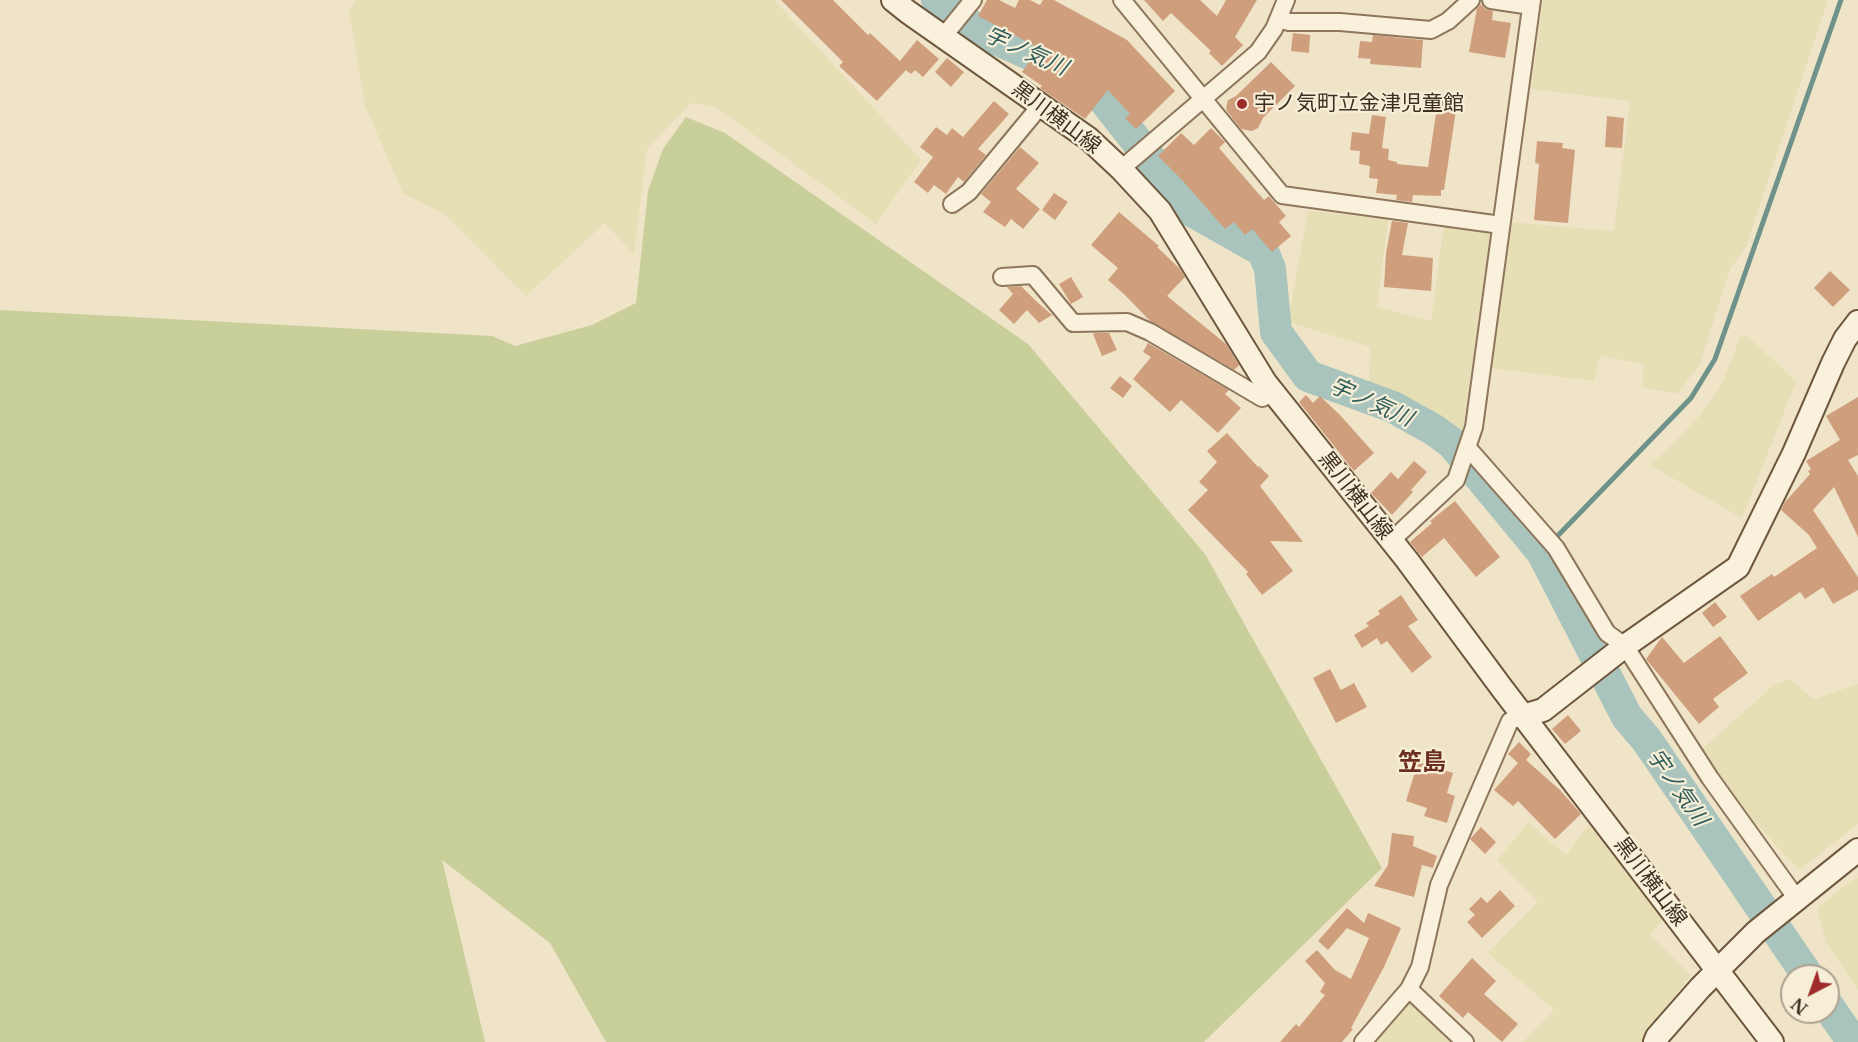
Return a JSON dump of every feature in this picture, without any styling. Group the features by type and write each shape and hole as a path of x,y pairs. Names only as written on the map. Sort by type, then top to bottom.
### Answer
{"main road":[{"name":"黒川横山線","path":"893,0 947,33 1041,105 1128,164 1160,211 1265,382 1391,541 1772,1042"},
{"path":"1523,716 1543,710 1617,652 1738,567 1794,453 1833,363 1845,339 1858,322"},
{"path":"1655,1042 1718,970 1756,932 1858,850"}],"street":[{"path":"1122,0 1282,195 1501,225"},
{"path":"1281,6 1289,22 1340,22 1431,30 1448,21 1471,0"},
{"path":"1391,541 1456,480 1474,427 1532,3 1491,0"},
{"path":"947,33 969,5"},
{"path":"1128,164 1258,52 1274,29 1281,6"},
{"path":"952,204 969,192 1041,105"},
{"path":"1002,277 1033,275 1073,323 1127,322 1150,332 1262,398 1274,393"},
{"path":"1467,450 1552,544 1617,652 1797,899"},
{"path":"1363,1042 1409,989 1420,967 1439,885 1510,721 1523,716"},
{"path":"1409,989 1466,1042"}],"shaded area":[{"path":"356,0 774,0 921,160 876,224 716,107 691,103 647,149 634,255 605,223 526,296 445,214 403,193 365,106 349,10"},
{"path":"1543,0 1828,0 1746,247 1730,269 1700,364 1677,394 1642,387 1644,364 1600,356 1594,381 1491,368 1509,222 1614,231 1630,101 1531,89"},
{"path":"1308,211 1388,219 1377,307 1431,321 1444,225 1491,230 1462,436 1413,405 1369,387 1370,347 1288,322"},
{"path":"1747,335 1796,382 1742,518 1650,465 1701,414 1722,384 1740,337"},
{"path":"1789,679 1814,699 1858,684 1858,824 1799,870 1749,816 1702,749 1774,685"},
{"path":"1591,822 1665,918 1650,935 1691,975 1658,1017 1645,1042 1523,1042 1554,1010 1488,953 1538,902 1497,860 1528,823 1566,855"},
{"path":"1856,877 1858,879 1858,990 1826,942 1817,908"},
{"path":"1410,1001 1454,1042 1375,1042"}],"green space":[{"path":"686,117 725,133 1028,344 1205,554 1382,868 1204,1042 606,1042 550,943 442,860 485,1042 0,1042 0,310 492,336 515,346 592,325 636,303 648,191 663,149"}],"building":[{"path":"781,0 833,0 868,35 870,33 900,61 917,40 939,59 923,77 915,70 911,74 906,70 877,101 839,66 843,62"},
{"path":"987,0 999,0 1015,8 1019,0 1030,0 1040,5 1043,0 1054,0 1127,40 1175,91 1136,129 1125,118 1130,114 1108,90 1085,119 1040,88 1042,86 1022,72 1039,48 978,16"},
{"path":"1144,0 1200,0 1217,16 1226,0 1257,0 1235,37 1243,45 1222,66 1209,53 1211,51 1171,13 1163,21"},
{"path":"1481,4 1485,9 1493,11 1492,20 1511,23 1505,58 1469,52 1477,8"},
{"path":"1293,33 1310,35 1309,53 1291,51"},
{"path":"1373,35 1423,40 1421,68 1370,64 1371,59 1358,58 1360,41 1372,42"},
{"path":"947,58 964,72 951,87 935,72"},
{"path":"1271,62 1295,86 1263,118 1258,128 1252,131 1241,129 1227,111 1228,100 1236,96"},
{"path":"1439,94 1458,97 1444,190 1441,190 1441,196 1413,195 1412,202 1396,200 1397,195 1376,193 1378,179 1369,178 1370,166 1359,164 1360,151 1350,150 1352,132 1369,134 1372,115 1386,117 1382,148 1389,149 1388,160 1397,162 1397,164 1428,167"},
{"path":"994,101 1009,114 978,149 986,155 964,182 958,177 946,194 934,185 928,193 914,182 933,157 920,147 936,127 947,135 952,128 963,137"},
{"path":"1607,116 1624,118 1622,148 1605,147"},
{"path":"1211,128 1225,142 1219,148 1264,200 1269,196 1286,216 1279,222 1291,236 1272,252 1252,229 1245,235 1234,222 1225,229 1158,156 1181,133 1194,145"},
{"path":"1537,141 1563,143 1562,148 1575,150 1568,223 1534,220 1539,164 1535,163"},
{"path":"1020,147 1039,163 1016,189 1040,209 1023,229 1011,219 1005,227 983,212 991,202 981,194"},
{"path":"1054,193 1068,202 1055,220 1042,210"},
{"path":"1119,212 1159,246 1157,247 1179,268 1185,277 1167,296 1226,344 1239,365 1234,370 1150,321 1108,280 1118,268 1091,245"},
{"path":"1392,221 1408,223 1402,255 1433,258 1431,291 1384,287 1386,253"},
{"path":"1830,271 1850,290 1833,307 1814,288"},
{"path":"1071,277 1083,297 1071,304 1059,284"},
{"path":"1021,286 1052,315 1039,323 1027,310 1014,324 999,310 1013,294 1007,287"},
{"path":"1109,333 1117,350 1102,356 1093,334"},
{"path":"1148,343 1229,390 1225,394 1241,408 1218,433 1181,400 1170,412 1133,379 1151,357 1143,352"},
{"path":"1120,376 1132,386 1123,398 1110,388"},
{"path":"1306,395 1313,403 1320,396 1374,453 1354,471 1299,402"},
{"path":"1858,397 1858,455 1848,460 1858,476 1858,537 1834,487 1813,510 1858,577 1858,590 1833,604 1823,587 1805,599 1800,592 1758,621 1740,596 1772,574 1774,577 1817,548 1809,535 1781,510 1785,502 1810,474 1808,471 1811,469 1806,461 1840,440 1826,416"},
{"path":"1227,433 1269,476 1260,486 1303,542 1270,541 1293,571 1262,595 1246,574 1248,572 1188,510 1208,490 1199,482 1217,462 1207,451"},
{"path":"1414,461 1427,472 1392,515 1371,493 1391,472 1398,479"},
{"path":"1455,501 1500,557 1476,577 1444,538 1422,557 1410,542 1432,523 1430,521"},
{"path":"1401,595 1418,620 1408,626 1432,657 1412,673 1387,641 1381,645 1377,638 1362,648 1354,635 1369,626 1366,623 1380,614 1378,611"},
{"path":"1715,602 1727,617 1713,627 1702,613"},
{"path":"1720,636 1748,673 1713,699 1719,707 1699,724 1646,659 1662,637 1684,663"},
{"path":"1330,669 1341,690 1354,683 1367,707 1336,723 1313,678"},
{"path":"1568,715 1581,731 1565,744 1552,729"},
{"path":"1519,742 1531,754 1526,760 1560,790 1581,814 1555,839 1518,801 1513,806 1494,790 1518,763 1508,754"},
{"path":"1412,760 1453,773 1447,793 1455,796 1447,823 1424,816 1427,808 1406,801 1414,775 1417,774"},
{"path":"1481,827 1496,842 1485,854 1470,839"},
{"path":"1392,833 1414,836 1413,846 1437,856 1433,868 1422,865 1414,897 1374,886 1388,865"},
{"path":"1500,890 1515,906 1482,938 1467,922 1475,915 1469,909 1481,897 1487,903"},
{"path":"1347,908 1364,923 1368,913 1401,928 1384,967 1351,1028 1353,1029 1342,1042 1280,1042 1296,1024 1299,1027 1325,995 1320,992 1325,983 1305,961 1317,950 1335,970 1351,979 1369,938 1347,928 1328,950 1318,941"},
{"path":"1472,958 1496,981 1484,994 1518,1024 1502,1042 1468,1012 1463,1018 1439,996"}],"waterway":[{"name":"宇ノ気川","path":"937,0 978,31 1089,81 1192,211 1263,251 1270,269 1276,332 1308,376 1393,407 1452,443 1542,552 1627,717 1646,739 1800,964"},
{"path":"1542,552 1691,398 1715,359 1841,0"},
{"name":"宇ノ気川","path":"1840,1023 1853,1042"}],"place":[{"name":"宇ノ気町立金津児童館","path":"1242,104"}],"district":[{"name":"笠島","path":"1422,763"}]}
